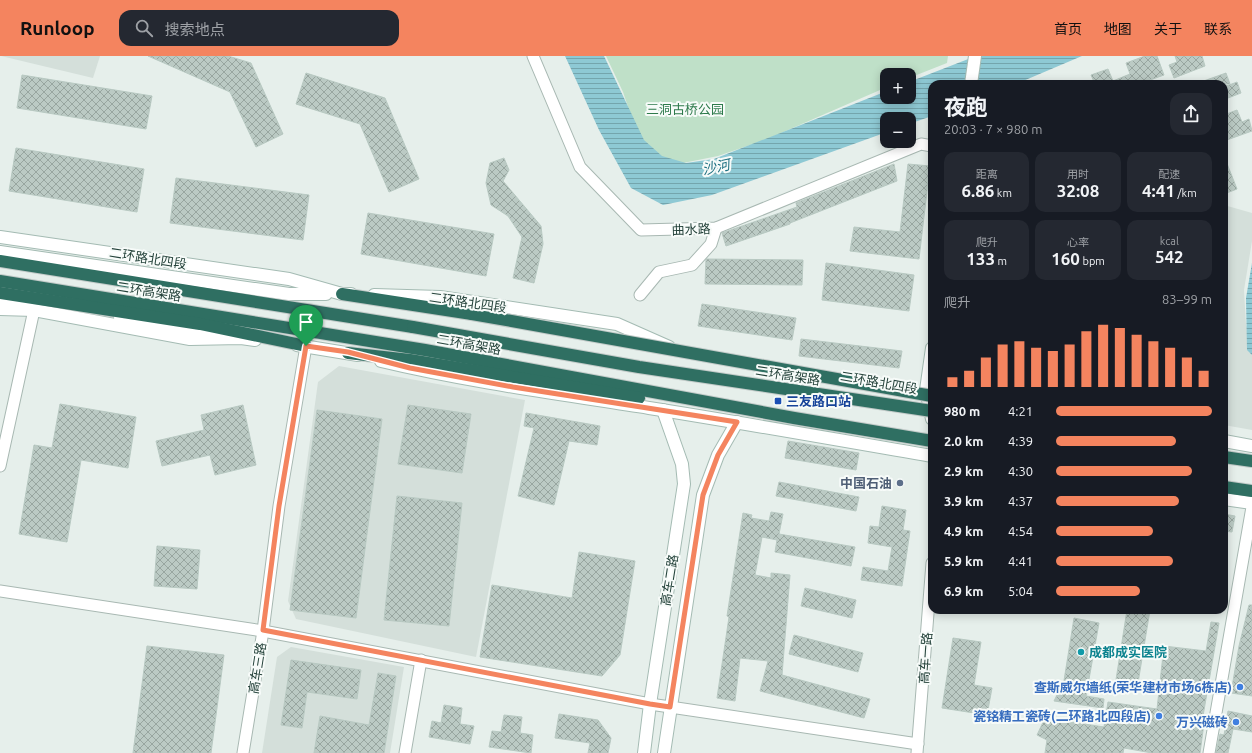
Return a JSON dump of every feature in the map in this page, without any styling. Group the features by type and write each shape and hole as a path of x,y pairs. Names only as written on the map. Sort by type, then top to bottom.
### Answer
{"highway":[{"name":"二环高架路","path":"0,261 431,330 639,367 928,410"},
{"name":"二环高架路","path":"0,281 425,350 794,418 928,440"},
{"path":"0,293 200,324 306,346"},
{"path":"342,294 472,314 928,393"},
{"path":"348,352 410,360 532,380 928,447"},
{"path":"1228,458 1252,461"},
{"path":"1228,487 1252,491"}],"main road":[{"path":"972,80 975,56"},
{"name":"二环路北四段","path":"0,237 289,279 342,294 440,297 617,324 668,347 928,393"},
{"path":"0,252 288,294 342,294"},
{"path":"0,299 36,308 348,352 410,368 928,455"},
{"path":"0,309 36,308"},
{"name":"高车二路","path":"644,753 650,704 684,484 682,464 663,410"},
{"name":"高车二路","path":"664,753 703,495 718,455 737,422"},
{"path":"1228,442 1252,446"},
{"path":"1228,500 1252,503"}],"street":[{"name":"曲水路","path":"533,56 580,167 641,230 716,228 920,144 928,145"},
{"path":"640,295 659,272 692,266 711,244 716,228"},
{"path":"0,466 36,308"},
{"name":"高车三路","path":"243,753 263,630 279,506 306,346"},
{"path":"1208,753 1252,507"},
{"path":"0,591 263,630 650,704 917,748"},
{"name":"高车一路","path":"917,748 928,612"},
{"path":"405,753 421,660"}],"shaded area":[{"path":"1,56 100,56 93,78"},
{"path":"1228,206 1252,213 1252,241 1244,290 1246,325 1252,338 1252,430 1228,426"},
{"path":"339,366 525,400 476,657 296,619 288,601 318,382"},
{"path":"291,647 404,667 390,753 262,753 277,657"}],"green space":[{"name":"三洞古桥公园","path":"606,56 948,56 947,63 916,75 916,68 880,68 880,90 765,140 718,156 673,165 642,148 623,92"}],"water":[{"name":"沙河","path":"565,56 604,56 644,140 662,156 686,163 714,159 880,94 880,104 916,104 916,79 976,56 1082,56 1025,80 928,80 928,117 916,122 916,112 880,112 880,135 712,195 663,205 631,188 599,130"},
{"path":"1252,263 1252,355 1247,350 1246,298"}],"building":[{"path":"148,56 228,56 251,63 283,134 256,147 230,92"},
{"path":"1145,56 1157,56 1164,75 1150,80 1115,80 1130,74 1126,63"},
{"path":"1175,56 1202,56 1205,66 1174,78 1169,65 1177,62"},
{"path":"1108,69 1113,80 1093,80 1091,75"},
{"path":"306,73 385,98 419,179 389,192 360,124 296,104"},
{"path":"1226,73 1230,84 1228,84 1228,80 1206,80"},
{"path":"22,75 152,96 146,129 17,108"},
{"path":"1237,82 1241,93 1228,98 1228,85"},
{"path":"1237,110 1242,122 1249,119 1252,131 1228,140 1228,113"},
{"path":"16,148 144,169 137,212 9,191"},
{"path":"504,158 509,170 503,181 541,226 543,244 534,283 513,278 522,237 508,216 491,205 486,183 490,163"},
{"path":"894,164 897,181 790,224 726,246 722,233 797,207 796,203"},
{"path":"908,164 928,166 928,183 919,259 850,251 854,227 900,232"},
{"path":"1228,166 1237,189 1228,192"},
{"path":"176,178 309,195 303,240 170,223"},
{"path":"368,213 494,234 486,276 361,254"},
{"path":"706,259 803,260 802,285 705,284"},
{"path":"826,263 914,275 909,311 822,300"},
{"path":"702,304 796,318 792,340 698,326"},
{"path":"801,339 902,351 899,368 799,356"},
{"path":"60,404 136,417 128,468 81,460 67,542 19,534 34,445 52,448"},
{"path":"243,405 256,465 215,475 210,455 162,466 156,441 204,430 201,415"},
{"path":"408,405 471,414 462,473 398,464"},
{"path":"317,410 382,419 356,618 290,610"},
{"path":"526,413 600,426 597,445 569,441 554,505 518,496 534,428 524,426"},
{"path":"788,441 859,453 856,470 785,458"},
{"path":"779,482 859,497 856,511 776,496"},
{"path":"397,496 462,503 449,626 384,620"},
{"path":"882,506 906,510 903,530 910,531 902,586 861,580 863,567 888,571 892,547 868,543 870,526 879,527"},
{"path":"771,512 783,514 779,534 855,547 851,566 775,552 777,540 762,537 755,575 771,578 771,573 790,575 782,675 870,699 864,718 760,691 768,661 740,658 735,701 717,698 729,617 727,616 743,513 752,515 751,518 769,521"},
{"path":"1228,515 1235,516 1232,532 1228,532"},
{"path":"157,546 200,550 197,589 154,586"},
{"path":"579,552 635,561 620,655 602,676 480,657 492,585 572,598"},
{"path":"805,588 856,600 852,618 801,606"},
{"path":"1249,605 1252,605 1252,696 1231,693 1239,646"},
{"path":"1126,614 1149,614 1137,689 1115,686"},
{"name":"成都成实医院","path":"1074,618 1099,623 1086,696 1104,699 1103,708 1054,701 1058,693 1062,693"},
{"path":"1211,622 1219,623 1203,716 1205,716 1200,753 1152,753 1124,748 1123,753 1045,753 1047,740 1037,735 1045,718 1104,727 1108,702 1157,709 1164,646 1206,651"},
{"path":"794,635 863,653 858,672 789,654"},
{"path":"953,638 981,642 974,685 992,688 987,715 942,708"},
{"path":"147,646 224,655 211,753 133,753"},
{"path":"291,660 361,670 357,699 307,692 302,728 281,725"},
{"path":"378,673 396,676 384,753 314,753 320,716 369,725"},
{"path":"444,705 462,708 460,724 474,726 470,744 429,737 432,721 441,723"},
{"path":"1228,711 1252,716 1252,732 1233,729 1228,753 1216,753 1220,734 1224,735"},
{"path":"559,714 598,720 611,738 608,753 588,753 590,743 555,738"},
{"path":"504,715 522,717 520,733 533,735 531,753 489,747 492,731 501,732"}],"place":[{"name":"三友路口站","path":"778,401"},
{"name":"中国石油","path":"900,483"},
{"name":"成都成实医院","path":"1081,652"},
{"name":"查斯威尔墙纸(荣华建材市场6栋店)","path":"1240,687"},
{"name":"瓷铭精工瓷砖(二环路北四段店)","path":"1159,716"},
{"name":"万兴磁砖","path":"1236,722"}],"route":[{"path":"306,346 348,352 410,368 513,387 737,422 718,455 703,495 670,707 263,630 279,506 306,346"}]}
